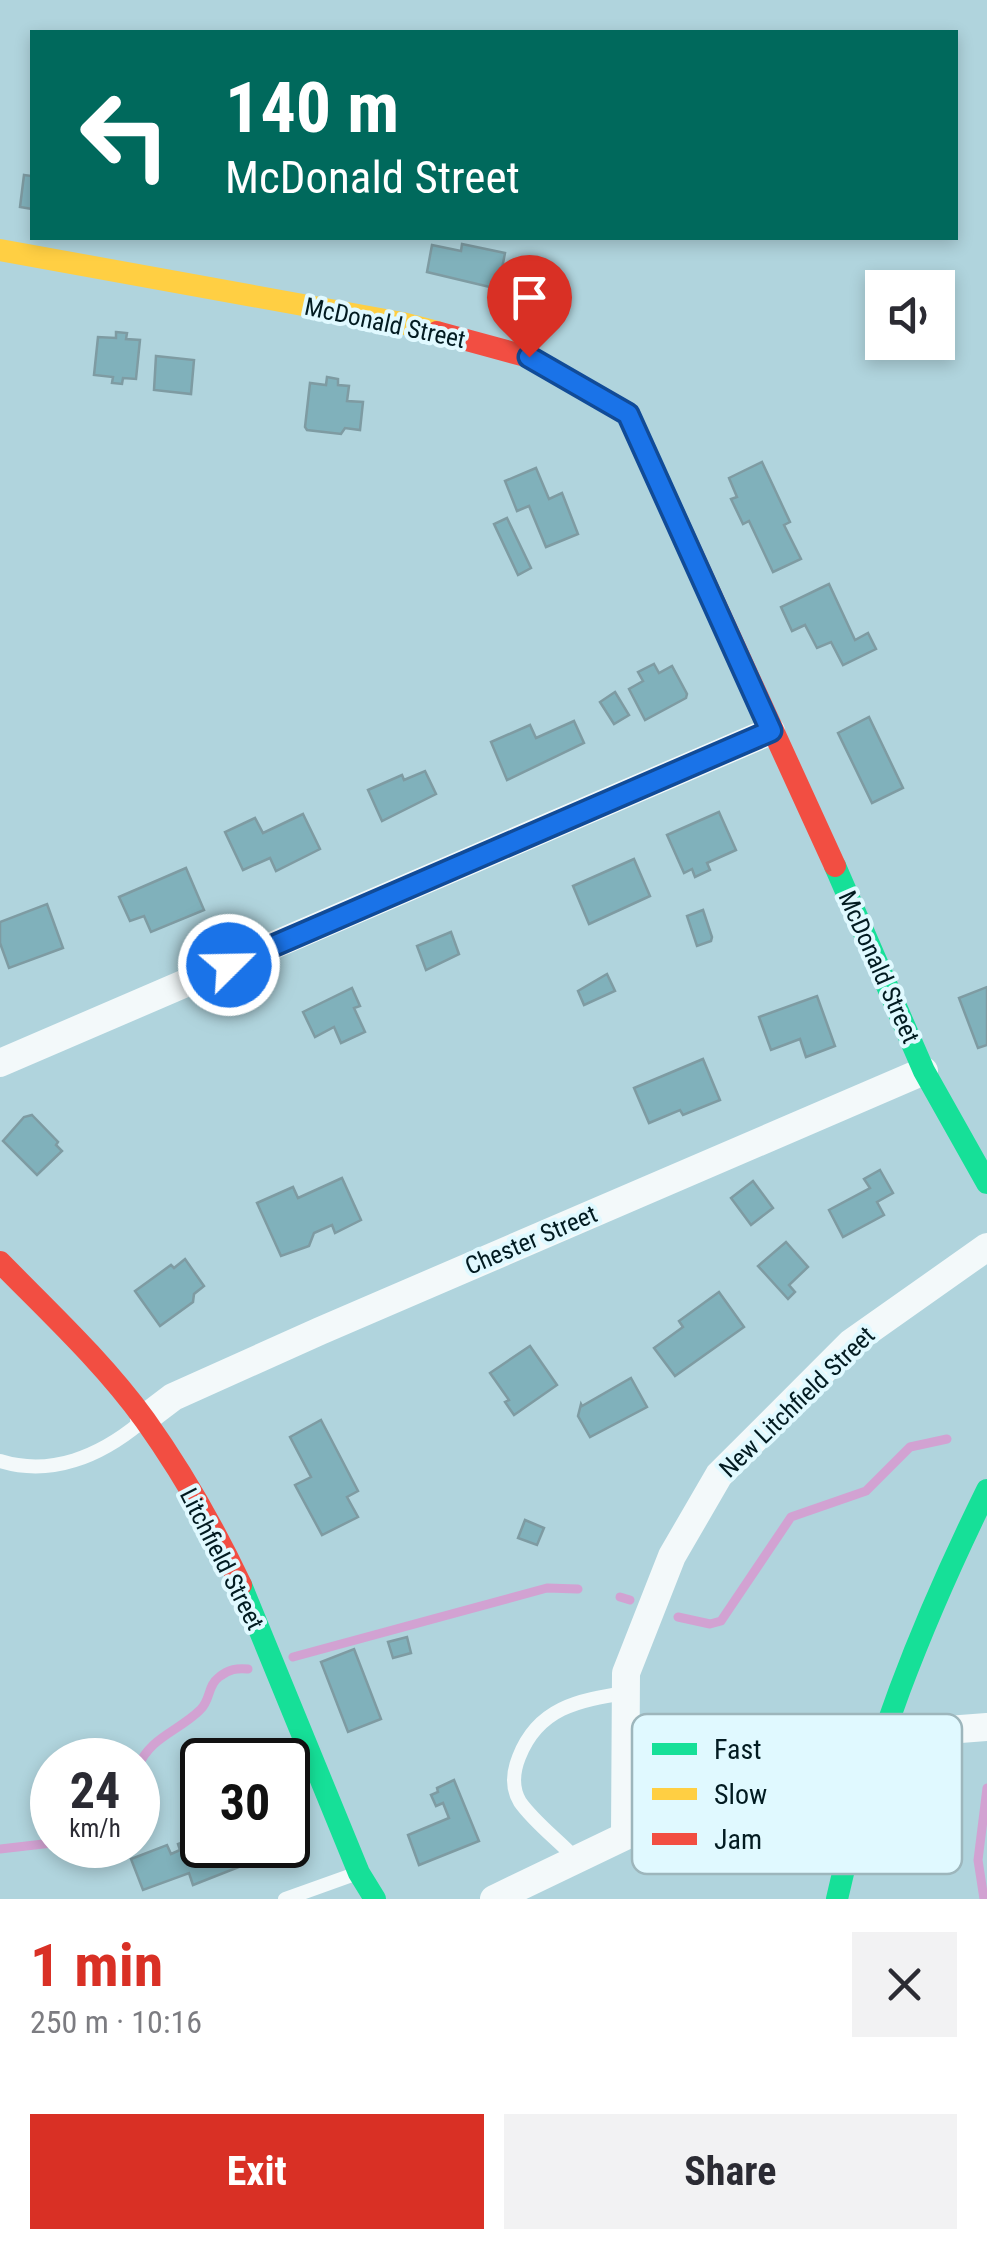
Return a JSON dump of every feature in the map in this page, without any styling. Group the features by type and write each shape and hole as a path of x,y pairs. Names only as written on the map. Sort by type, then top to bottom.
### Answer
{"main road":[{"name":"McDonald Street","path":"0,250 420,328 529,357 628,414 825,843 924,1072 987,1184"},
{"name":"Litchfield Street","path":"0,1262 144,1419 228,1559 359,1873 374,1899"},
{"path":"890,1714 924,1623 987,1490"},
{"path":"837,1899 842,1874"}],"street":[{"path":"0,1063 771,731"},
{"name":"Chester Street","path":"144,1419 173,1397 320,1330 924,1072"},
{"name":"New Litchfield Street","path":"624,1834 626,1673 672,1556 718,1475 851,1343 987,1246"},
{"path":"962,1729 987,1727"},
{"path":"494,1899 632,1830"}],"lane":[{"path":"0,1461 28,1467 58,1466 94,1454 144,1419"},
{"path":"575,1858 519,1800 512,1782 515,1766 525,1740 545,1717 581,1700 626,1694"},
{"path":"285,1899 359,1873"}],"building":[{"path":"24,175 30,176 30,209 20,207"},
{"path":"462,244 505,253 498,289 427,272 432,245 461,251"},
{"path":"116,332 127,333 126,339 140,340 136,379 123,378 122,384 112,383 113,377 94,375 98,337 116,338"},
{"path":"156,356 194,360 191,394 154,390"},
{"path":"327,377 338,379 338,385 349,386 347,401 363,402 360,430 345,428 341,434 305,427 310,383 326,385"},
{"path":"762,462 790,522 784,525 801,559 773,572 749,521 743,524 731,499 737,497 729,478"},
{"path":"536,468 549,499 562,493 578,534 546,547 529,506 517,511 505,481"},
{"path":"507,518 531,568 518,575 494,524"},
{"path":"829,584 855,640 868,633 876,649 843,665 831,642 817,648 805,625 792,631 781,607"},
{"path":"654,664 659,673 672,666 687,694 645,720 629,689 643,681 638,672"},
{"path":"615,692 629,715 614,724 600,702"},
{"path":"869,717 903,788 872,803 838,733"},
{"path":"574,721 584,743 507,780 491,742 530,725 536,738"},
{"path":"425,771 436,794 382,821 368,790 402,775 404,780"},
{"path":"719,812 736,850 707,863 710,870 695,877 692,869 684,873 667,835"},
{"path":"303,814 320,849 276,871 270,858 243,870 225,832 255,818 263,833"},
{"path":"634,859 650,896 589,924 573,886"},
{"path":"186,868 204,910 151,932 144,916 130,921 119,897"},
{"path":"47,904 63,948 9,968 0,943 0,922"},
{"path":"703,910 712,937 697,946 687,916"},
{"path":"451,932 459,954 426,970 417,946"},
{"path":"607,974 615,991 584,1005 578,991"},
{"path":"987,987 987,1045 978,1048 959,998"},
{"path":"352,988 360,1006 354,1008 365,1032 341,1043 334,1027 315,1037 303,1012"},
{"path":"817,996 835,1046 806,1057 800,1039 771,1050 759,1017"},
{"path":"703,1059 720,1100 649,1123 634,1088"},
{"path":"32,1115 62,1151 37,1175 3,1141 24,1117"},
{"path":"880,1170 893,1193 877,1202 884,1215 843,1237 829,1210 870,1188 864,1179"},
{"path":"342,1178 361,1220 335,1233 332,1225 314,1233 309,1246 281,1256 257,1203 293,1187 298,1198"},
{"path":"753,1181 773,1208 751,1225 731,1198"},
{"path":"786,1242 808,1267 789,1285 795,1292 788,1299 758,1266"},
{"path":"185,1259 204,1286 194,1294 193,1302 160,1326 135,1291"},
{"path":"719,1292 744,1327 675,1376 654,1348 683,1327 679,1321"},
{"path":"530,1346 557,1385 514,1415 505,1402 509,1400 490,1373"},
{"path":"631,1378 647,1407 590,1437 578,1416 581,1404"},
{"path":"321,1420 358,1491 347,1497 358,1517 322,1535 295,1485 311,1477 290,1437"},
{"path":"525,1520 544,1528 537,1545 518,1538"},
{"path":"407,1637 411,1653 393,1658 388,1642"},
{"path":"354,1649 381,1719 348,1732 321,1662"},
{"path":"454,1780 479,1841 419,1865 408,1835 449,1818 443,1803 436,1806 431,1795"},
{"path":"167,1845 171,1854 180,1850 180,1868 236,1868 193,1885 189,1873 143,1890 134,1868 160,1868 160,1848"}],"waterway":[{"path":"678,1617 710,1624 721,1621 791,1517 866,1491 910,1447 947,1439"},
{"path":"293,1657 547,1588 578,1589"},
{"path":"620,1597 630,1600"},
{"path":"160,1739 200,1710 219,1677 233,1670 248,1669"},
{"path":"984,1899 978,1860 987,1788"},
{"path":"0,1849 30,1846"}],"traffic: fast":[{"path":"835,866 924,1071 987,1183"},
{"path":"891,1714 919,1639 987,1490"},
{"path":"241,1585 359,1873 375,1899"},
{"path":"837,1899 843,1874"}],"traffic: slow":[{"path":"0,250 437,332"}],"traffic: jam":[{"path":"437,332 529,357 628,413 835,866"},
{"path":"0,1262 94,1358 145,1420 197,1501 241,1585"}],"route":[{"path":"229,965 771,731 628,414 529,357"}]}
